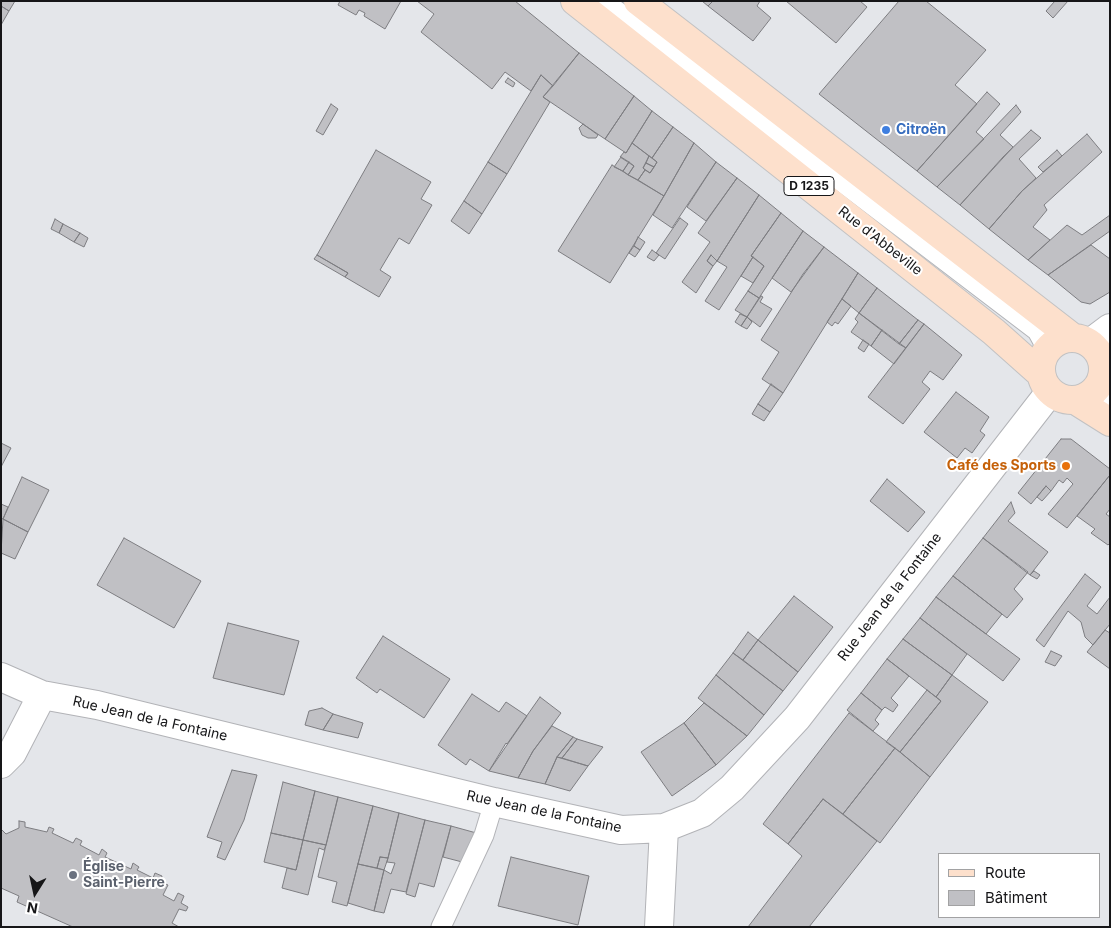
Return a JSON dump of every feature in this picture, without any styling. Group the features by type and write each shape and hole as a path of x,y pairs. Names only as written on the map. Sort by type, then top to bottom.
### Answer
{"main road":[{"name":"Rue d'Abbeville","path":"575,1 1046,372"},
{"name":"D 1235","path":"638,1 1097,348"},
{"path":"1054,343 1097,348 1104,373 1093,398 1058,397 1046,372 1054,343"},
{"path":"1093,398 1110,422"}],"street":[{"name":"Rue Jean de la Fontaine","path":"1,677 42,695 97,706 494,802 621,830 664,828 702,813 732,788 797,718 1046,372"},
{"path":"1,764 12,753 42,695"},
{"path":"659,927 664,828"}],"lane":[{"path":"595,1 612,7 1037,331 1046,372"},
{"path":"441,927 484,835 494,802"}],"building":[{"path":"1,1 15,1 9,11 1,6"},
{"path":"340,1 401,1 385,29 364,16 365,13 359,10 356,15 338,5"},
{"path":"417,1 515,1 579,53 553,86 541,75 531,91 505,72 492,89 421,32 434,14"},
{"path":"702,1 713,1 708,6"},
{"path":"713,1 760,1 757,6 771,18 753,41 708,6"},
{"path":"786,1 860,1 867,7 836,43"},
{"path":"899,1 926,1 986,50 955,85 977,104 917,171 819,94"},
{"path":"1055,1 1068,1 1053,18 1046,11"},
{"path":"1,6 9,11 1,25"},
{"path":"579,53 634,96 605,139 543,97"},
{"path":"541,75 553,86 543,97 550,102 507,174 488,162"},
{"path":"508,78 515,83 513,87 505,82"},
{"path":"987,92 1000,104 976,132 984,139 937,187 917,171"},
{"path":"634,96 652,111 626,153 605,139"},
{"path":"331,104 338,109 323,135 316,131"},
{"path":"1016,105 1021,112 1000,135 1013,147 960,205 937,187"},
{"path":"652,111 673,127 652,158 632,143"},
{"path":"583,124 598,135 596,138 588,138 582,135 579,128"},
{"path":"673,127 694,143 664,196 638,180 645,170 650,173 654,167 657,162 652,158"},
{"path":"1031,130 1041,138 1019,159 1036,178 989,229 960,205 1003,157"},
{"path":"1087,134 1102,152 1044,205 1047,210 1033,227 1050,240 1028,260 989,229 1022,191"},
{"path":"632,143 649,156 643,168 645,170 638,180 628,175 634,166 620,157 624,152 626,153"},
{"path":"694,143 716,162 672,228 653,215"},
{"path":"376,150 431,182 421,199 432,205 409,244 399,238 380,270 391,277 379,297 345,277 348,273 317,255"},
{"path":"1057,150 1062,156 1043,172 1038,167"},
{"path":"649,156 657,162 654,167 646,163"},
{"path":"621,157 629,162 623,171 614,167"},
{"path":"488,162 507,174 482,214 464,201"},
{"path":"629,162 634,166 628,175 623,171"},
{"path":"716,162 737,178 706,221 687,207"},
{"path":"646,163 654,167 650,173 643,168"},
{"path":"612,165 664,196 610,283 558,251"},
{"path":"737,178 759,195 717,261 711,255 707,261 713,266 696,293 682,282 710,242 698,233"},
{"path":"759,195 781,213 751,256 753,257 719,310 705,301 727,267 717,261"},
{"path":"464,201 482,214 469,234 451,221"},
{"path":"781,213 803,231 759,298 748,291 764,266 751,256"},
{"path":"1110,215 1110,231 1048,275 1028,260 1067,225 1082,235"},
{"path":"680,218 688,224 665,259 656,253"},
{"path":"55,219 63,224 59,233 51,229"},
{"path":"63,224 80,233 74,242 59,233"},
{"path":"803,231 824,247 791,292 772,278"},
{"path":"80,233 88,238 84,247 74,242"},
{"path":"638,237 645,242 640,250 634,246"},
{"path":"1091,245 1110,259 1110,292 1090,304 1081,302 1048,275"},
{"path":"634,246 640,250 635,257 629,253"},
{"path":"824,247 858,273 783,393 762,379 779,352 761,340 803,274"},
{"path":"652,250 659,255 654,261 647,257"},
{"path":"317,255 348,273 345,277 314,259"},
{"path":"711,255 717,261 713,266 707,261"},
{"path":"753,257 764,266 753,283 741,276"},
{"path":"858,273 877,288 859,313 842,299"},
{"path":"877,288 918,320 899,344 859,313"},
{"path":"748,291 759,298 747,317 735,310"},
{"path":"761,296 763,297 760,302 772,309 760,327 747,317"},
{"path":"842,299 851,306 838,324 835,322 832,326 827,322"},
{"path":"859,313 882,330 871,346 851,332 858,322 855,319"},
{"path":"740,314 747,317 741,326 735,322"},
{"path":"747,317 752,322 747,329 741,326"},
{"path":"918,320 924,324 906,348 899,344"},
{"path":"924,324 962,355 943,380 930,371 922,382 930,389 903,424 868,397"},
{"path":"882,330 906,348 894,364 871,346"},
{"path":"863,340 869,344 864,352 858,348"},
{"path":"771,384 783,393 770,412 758,404"},
{"path":"956,392 989,417 980,431 985,435 972,453 965,448 957,458 924,432"},
{"path":"758,404 770,412 764,421 752,414"},
{"path":"1061,439 1071,439 1110,469 1110,475 1067,528 1048,514 1073,484 1067,478 1063,483 1059,480 1051,491 1046,486 1031,504 1018,493"},
{"path":"1,443 11,448 1,467"},
{"path":"1110,475 1110,509 1106,514 1110,517 1110,543 1108,545 1091,533 1095,529 1077,516"},
{"path":"22,477 49,490 28,532 3,519"},
{"path":"887,479 925,512 908,532 870,501"},
{"path":"1046,486 1051,491 1042,501 1037,497"},
{"path":"1011,502 1015,513 1008,521 1048,552 1030,575 983,538"},
{"path":"1,504 8,507 3,519 1,518"},
{"path":"3,519 28,532 15,559 1,553"},
{"path":"124,538 201,581 174,628 97,585"},
{"path":"983,538 1028,572 1014,589 1023,599 1007,618 953,576"},
{"path":"1034,571 1040,575 1037,579 1030,575"},
{"path":"1085,574 1101,587 1087,606 1097,614 1110,597 1110,624 1093,645 1085,637 1081,622 1068,611 1044,647 1036,640"},
{"path":"953,576 1002,614 986,634 936,597"},
{"path":"794,596 833,627 798,672 758,640"},
{"path":"936,597 1020,659 1003,681 920,618"},
{"path":"920,618 967,654 952,675 903,639"},
{"path":"228,623 299,641 284,695 213,678"},
{"path":"1105,630 1110,633 1110,669 1087,652"},
{"path":"748,632 758,640 743,660 733,653"},
{"path":"383,636 450,679 424,718 380,689 377,693 356,678"},
{"path":"903,639 952,675 936,697 887,659"},
{"path":"758,640 798,672 783,691 743,660"},
{"path":"1051,651 1062,656 1055,666 1045,662"},
{"path":"733,653 783,691 764,715 716,675"},
{"path":"887,659 909,676 891,698 898,705 893,712 885,707 882,710 861,693"},
{"path":"716,675 764,715 747,736 698,698"},
{"path":"952,675 988,702 930,777 900,752 941,701 936,697"},
{"path":"927,690 941,701 900,752 886,742"},
{"path":"861,693 882,710 875,720 879,724 873,731 847,710"},
{"path":"472,694 499,712 506,702 527,716 489,771 470,759 466,765 438,745"},
{"path":"540,697 561,713 533,751 518,778 489,771 506,743"},
{"path":"704,703 747,736 716,765 684,723"},
{"path":"322,708 333,714 323,730 305,725 309,711"},
{"path":"849,713 895,748 843,814 823,799 788,844 763,824"},
{"path":"333,714 363,723 358,738 323,730"},
{"path":"684,723 716,765 672,796 641,752"},
{"path":"552,726 573,737 557,757 545,784 518,778 533,751"},
{"path":"573,737 577,739 562,758 557,757"},
{"path":"577,739 603,747 588,766 562,758"},
{"path":"895,748 930,777 880,843 843,814"},
{"path":"557,757 588,766 570,791 545,784"},
{"path":"232,770 257,775 244,820 225,860 217,857 222,842 207,837"},
{"path":"283,782 315,791 303,840 271,833"},
{"path":"315,791 338,797 326,845 303,840"},
{"path":"338,797 373,806 347,906 332,902 337,882 318,877"},
{"path":"823,799 877,841 809,927 748,927 802,856 788,844"},
{"path":"373,806 399,813 388,858 380,857 377,868 358,864"},
{"path":"399,813 425,820 406,892 391,889 384,913 374,911 384,870 391,874 395,863 387,862"},
{"path":"425,820 451,826 434,887 419,883 415,897 406,894"},
{"name":"Église Saint-Pierre","path":"19,821 25,822 25,827 47,832 49,827 54,829 52,833 73,843 76,838 82,841 80,845 99,855 102,849 107,853 105,857 131,869 133,863 139,867 137,870 153,878 155,873 162,876 161,882 168,885 163,895 174,901 178,893 184,896 181,903 188,907 186,911 179,909 172,923 179,927 73,927 17,902 19,896 1,888 1,829 6,834 19,828"},
{"path":"451,826 480,834 466,863 443,857"},
{"path":"271,833 303,840 296,870 264,862"},
{"path":"303,840 326,845 324,850 319,848 308,895 282,888 287,868 296,870"},
{"path":"380,857 388,858 384,870 377,868"},
{"path":"511,857 589,876 578,925 498,906"},
{"path":"358,864 384,870 374,911 348,903"}],"place":[{"name":"Citroën","path":"886,130"},
{"name":"Café des Sports","path":"1066,466"},
{"name":"Église Saint-Pierre","path":"73,875"}]}
